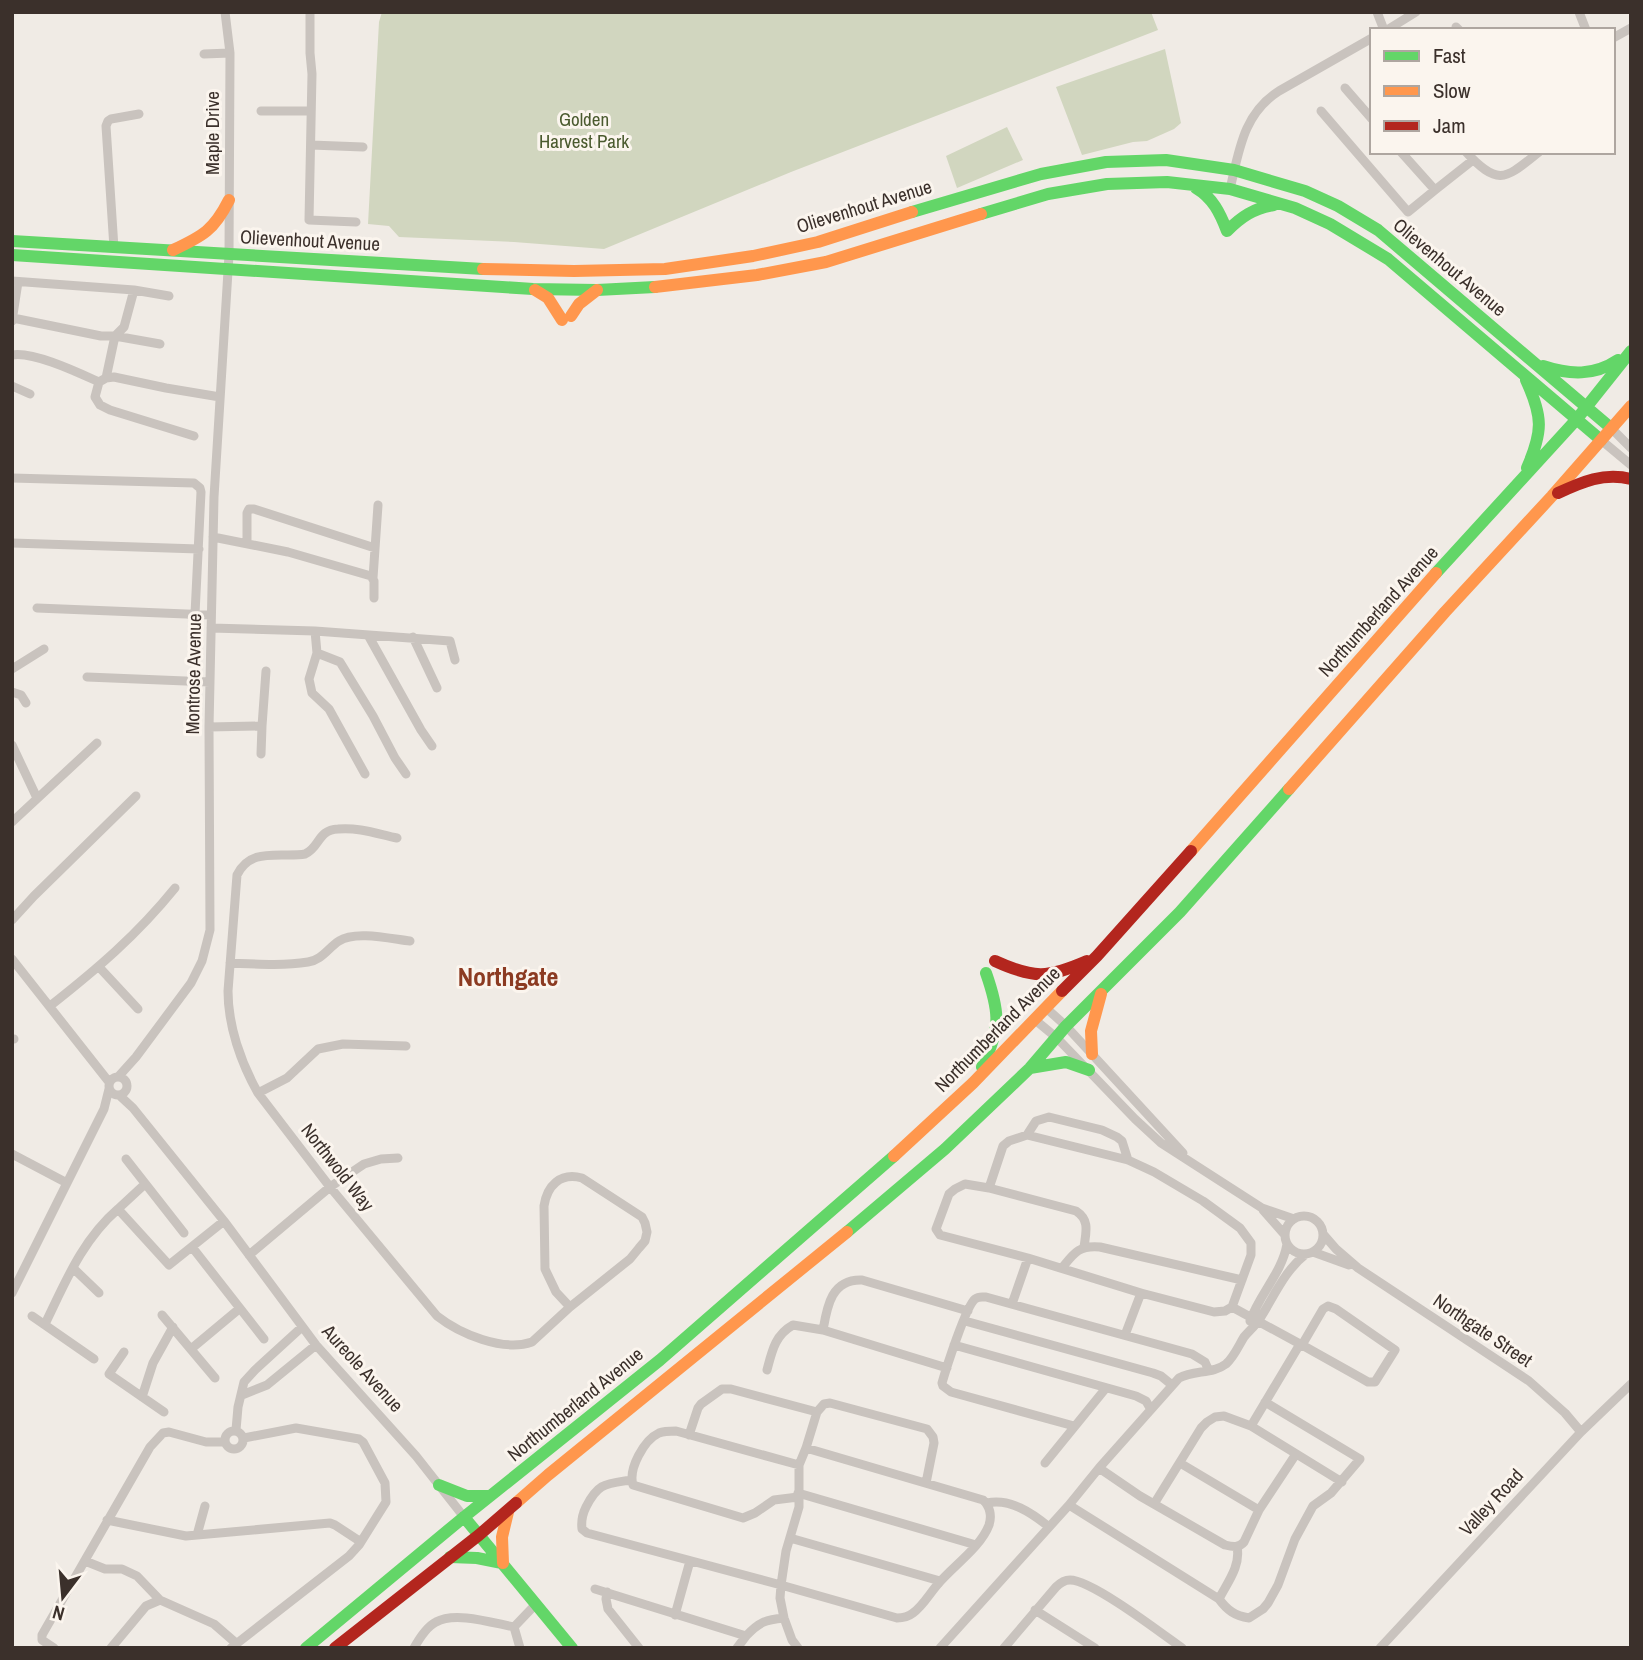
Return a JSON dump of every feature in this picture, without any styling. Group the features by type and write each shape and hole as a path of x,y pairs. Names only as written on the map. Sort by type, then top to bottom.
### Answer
{"main road":[{"name":"Olievenhout Avenue","path":"12,241 469,269 665,269 753,256 818,242 1041,174 1106,162 1166,160 1234,170 1305,191 1338,206 1377,230 1415,260 1611,429"},
{"name":"Olievenhout Avenue","path":"12,255 533,289 597,290 670,286 826,262 1048,194 1107,184 1167,182 1230,189 1295,208 1330,223 1388,259 1601,440"},
{"path":"1189,185 1200,189 1212,199 1227,231 1251,211 1262,206 1281,204"},
{"path":"169,251 210,231 229,200"},
{"path":"533,289 548,298 567,318 597,290"},
{"path":"1533,362 1556,371 1585,374 1610,366 1631,350"},
{"name":"Northumberland Avenue","path":"306,1648 660,1360 874,1174 973,1083 1097,956 1428,582 1576,420 1631,350"},
{"path":"1522,478 1538,442 1541,417 1524,374"},
{"name":"Northumberland Avenue","path":"335,1648 479,1535 548,1475 891,1196 1030,1068 1056,1037 1180,912 1631,406"},
{"path":"1552,496 1596,477 1617,476 1631,479"},
{"path":"995,961 1014,970 1045,976 1062,972 1097,956"},
{"path":"973,1083 991,1050 999,1017 986,972"},
{"path":"1092,1055 1091,1029 1102,990"},
{"path":"1030,1068 1066,1062 1089,1070"},
{"path":"439,1485 467,1496 490,1496"},
{"path":"450,1557 503,1563 501,1532 509,1509"},
{"name":"Aureole Avenue","path":"464,1517 572,1648"}],"street":[{"name":"Maple Drive","path":"225,12 230,53 228,270"},
{"path":"310,12 309,220 356,222"},
{"path":"1377,12 1384,28"},
{"path":"1388,28 1416,12"},
{"path":"1578,12 1585,28"},
{"path":"1615,37 1631,28"},
{"path":"1230,189 1246,129 1255,111 1269,97 1370,42"},
{"path":"204,54 230,53"},
{"path":"1345,88 1370,117"},
{"path":"261,111 311,111"},
{"path":"1321,111 1408,212 1469,156 1486,171 1502,176 1510,175 1536,154"},
{"path":"114,248 106,126 111,119 139,114"},
{"path":"311,145 363,147"},
{"path":"1403,154 1434,190"},
{"name":"Montrose Avenue","path":"12,1293 104,1108 136,1057 191,983 202,961 208,940 213,537 228,270"},
{"path":"160,344 12,319 15,282 134,289 169,296"},
{"path":"134,289 124,327 115,336 95,397 100,405 110,410 194,436"},
{"path":"12,355 37,358 102,380 114,377 220,397"},
{"path":"13,388 30,394"},
{"name":"Olievenhout Avenue","path":"1611,429 1631,448"},
{"name":"Olievenhout Avenue","path":"1601,440 1631,465"},
{"path":"12,478 194,483 201,492 195,614"},
{"path":"374,598 378,505"},
{"path":"247,543 247,513 248,509 254,509 375,548"},
{"path":"213,537 298,555 373,578"},
{"path":"12,543 199,549"},
{"path":"37,608 211,614"},
{"path":"211,628 315,631 450,641 455,660"},
{"path":"315,631 317,653 309,679 312,693 329,709 365,774"},
{"path":"368,635 432,746"},
{"path":"413,637 437,688"},
{"path":"12,669 44,649"},
{"path":"317,653 340,662 407,774"},
{"path":"261,754 266,671"},
{"path":"87,677 210,682"},
{"path":"12,692 21,695 26,703"},
{"path":"209,727 262,726"},
{"path":"12,822 97,743"},
{"path":"12,745 37,798"},
{"path":"12,920 33,896 136,796"},
{"name":"Northwold Way","path":"397,838 339,829 323,833 306,853 255,857 241,866 237,875 228,1008 239,1048 258,1093 330,1187 437,1316 458,1330 497,1343 524,1345 538,1337 570,1307"},
{"path":"50,1006 99,967 154,914 175,888"},
{"path":"230,962 307,962 321,957 337,942 350,936 410,941"},
{"name":"Aureole Avenue","path":"12,959 117,1086 316,1345 416,1456 464,1517"},
{"path":"99,967 138,1009"},
{"path":"1045,1007 1191,1161"},
{"path":"1034,1018 1153,1135 1174,1152 1262,1208 1294,1219"},
{"path":"258,1093 287,1078 318,1049 343,1044 406,1046"},
{"path":"1027,1135 1036,1121 1049,1117 1102,1130 1122,1141 1128,1160"},
{"path":"989,1188 1003,1146 1027,1135 1128,1160 1203,1201 1240,1228 1248,1238 1251,1255 1232,1307 1214,1312 940,1235 936,1229 948,1194 965,1184 1076,1211 1087,1223 1084,1247"},
{"path":"12,1154 67,1183"},
{"path":"249,1255 330,1187 372,1161 398,1158"},
{"path":"126,1159 184,1233"},
{"path":"574,1175 642,1217 647,1232 645,1241 630,1259 570,1307 556,1292 545,1269 544,1206 551,1187 566,1176 574,1175"},
{"path":"45,1324 88,1242 103,1222 145,1184"},
{"path":"1262,1208 1294,1251 1309,1253"},
{"path":"118,1209 169,1265 223,1221"},
{"path":"940,1648 1179,1378 1224,1365 1247,1333 1281,1275 1321,1243 1321,1225 1312,1217 1299,1216 1286,1229 1281,1275"},
{"name":"Northgate Street","path":"1323,1234 1358,1268 1529,1381 1565,1413 1581,1432"},
{"path":"192,1247 264,1339"},
{"path":"1062,1268 1084,1247 1100,1247 1242,1280"},
{"name":"Northgate Street","path":"1309,1253 1358,1268"},
{"path":"1012,1304 1028,1258"},
{"path":"73,1268 99,1293"},
{"path":"823,1330 828,1305 836,1290 853,1279 862,1280 966,1316 1153,1373 1172,1385"},
{"path":"1125,1335 1141,1293"},
{"path":"1074,1426 951,1392 943,1387 954,1345 974,1300 986,1297 1196,1356 1205,1362 1209,1371"},
{"path":"1232,1307 1301,1344 1361,1378 1372,1382 1378,1378 1395,1350 1328,1306 1323,1309 1301,1344 1265,1402 1251,1426"},
{"path":"191,1349 239,1309"},
{"path":"162,1315 215,1378"},
{"path":"32,1316 94,1359"},
{"path":"767,1370 775,1341 793,1325 823,1330 947,1368"},
{"path":"142,1397 153,1363 173,1327"},
{"path":"236,1430 244,1382 302,1327"},
{"path":"242,1395 267,1385 316,1345"},
{"path":"954,1345 1142,1398 1150,1408"},
{"path":"124,1352 109,1374 164,1412"},
{"path":"268,1357 282,1373"},
{"name":"Valley Road","path":"1380,1648 1581,1432 1631,1384"},
{"path":"1045,1463 1106,1388"},
{"path":"689,1435 698,1408 722,1389 731,1389 817,1412"},
{"path":"1069,1505 1219,1599 1239,1617 1249,1618 1268,1603 1309,1511 1342,1482 1360,1459 1265,1402"},
{"path":"798,1648 784,1618 780,1598 781,1585 799,1507 799,1465 817,1412 824,1404 831,1403 927,1429 934,1443 926,1483"},
{"path":"1154,1504 1201,1427 1215,1417 1224,1416 1251,1426 1342,1482"},
{"path":"85,1561 105,1569 122,1569 137,1576 160,1600 215,1624 234,1646 349,1556 386,1502 385,1483 363,1442 354,1437 296,1428 244,1438"},
{"path":"236,1430 244,1438"},
{"path":"236,1430 226,1435 225,1442 229,1448 236,1449 242,1445 244,1438"},
{"path":"799,1465 676,1431 659,1433 641,1449 631,1480 633,1485 743,1518 774,1500 798,1495 976,1545"},
{"path":"54,1648 42,1640 42,1635 147,1452 163,1433 175,1432 206,1442 225,1442"},
{"path":"631,1480 596,1489 583,1513 582,1530 897,1618 910,1616 976,1545 989,1527 991,1518 987,1503 983,1500 806,1448"},
{"path":"1099,1468 1140,1496 1225,1545 1237,1547 1244,1542 1259,1510 1296,1454"},
{"path":"1180,1463 1259,1510"},
{"path":"987,1503 996,1501 1011,1504 1032,1514 1049,1527"},
{"path":"197,1535 205,1506"},
{"path":"107,1520 186,1536 330,1523 361,1542"},
{"path":"790,1538 940,1581"},
{"path":"1219,1599 1237,1563 1237,1547"},
{"path":"675,1615 690,1560"},
{"path":"1004,1648 1063,1581 1072,1580 1105,1594 1182,1648"},
{"path":"595,1589 746,1636"},
{"path":"607,1592 608,1609 639,1648"},
{"path":"111,1648 146,1606 160,1600"},
{"path":"514,1627 535,1605"},
{"path":"1035,1610 1096,1648"},
{"path":"414,1648 434,1622 448,1618 514,1627"},
{"path":"737,1648 756,1625 784,1618"},
{"path":"514,1627 520,1648"}],"green space":[{"name":"Golden Harvest Park","path":"382,12 1151,12 1158,30 791,172 604,249 399,237 389,226 368,224 379,22"},
{"path":"1165,49 1181,123 1147,141 1082,155 1056,87"},
{"path":"1007,127 1023,160 957,188 946,156"}],"traffic: fast":[{"path":"912,212 1041,174 1106,162 1166,160 1234,170 1305,191 1338,206 1378,230 1611,428"},
{"path":"981,214 1048,194 1107,184 1167,182 1230,189 1295,208 1330,224 1388,259 1601,440"},
{"path":"1196,188 1215,206 1227,231 1248,214 1274,205"},
{"path":"12,241 483,269"},
{"path":"12,255 533,289 655,287"},
{"path":"1436,573 1576,420 1631,351"},
{"path":"1543,366 1582,372 1600,369 1618,360"},
{"path":"1526,380 1536,404 1539,424 1536,444 1527,468"},
{"path":"847,1232 945,1149 1030,1068 1066,1026 1180,912 1289,789"},
{"path":"982,1067 993,1041 996,1020 994,999 986,973"},
{"path":"1030,1068 1066,1062 1089,1070"},
{"path":"306,1648 660,1360 894,1156"},
{"path":"439,1485 467,1496 490,1496"},
{"path":"464,1517 572,1648"},
{"path":"450,1557 477,1558 502,1563"}],"traffic: slow":[{"path":"173,250 207,231 229,200"},
{"path":"483,269 665,269 753,256 818,242 912,212"},
{"path":"655,287 757,275 826,262 981,214"},
{"path":"535,290 548,298 562,320"},
{"path":"571,316 579,304 597,290"},
{"path":"1289,789 1631,406"},
{"path":"1191,851 1436,573"},
{"path":"894,1156 973,1083 1062,991"},
{"path":"1092,1054 1091,1031 1101,994"},
{"path":"516,1503 847,1232"},
{"path":"503,1563 502,1537 508,1512"}],"traffic: jam":[{"path":"1558,493 1602,477 1631,479"},
{"path":"1062,991 1191,851"},
{"path":"995,961 1020,971 1041,974 1062,971 1087,961"},
{"path":"335,1648 516,1503"}],"district":[{"name":"Northgate","path":"508,977"}]}
